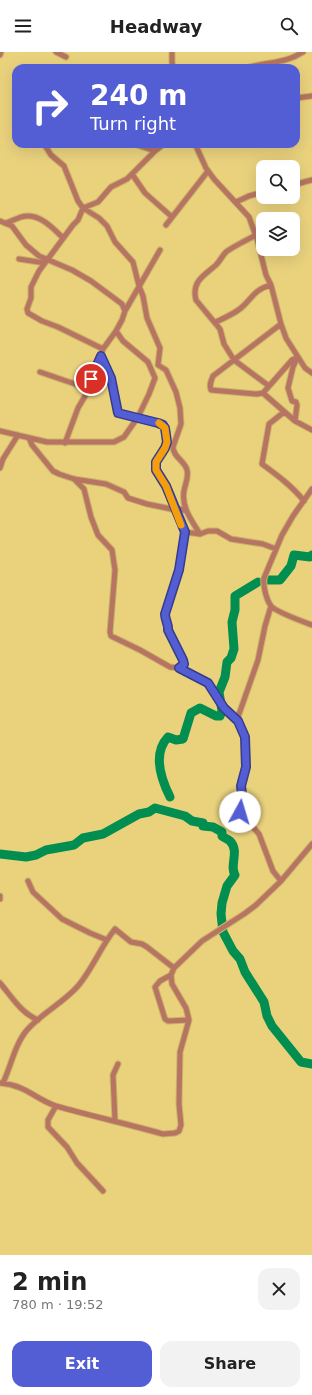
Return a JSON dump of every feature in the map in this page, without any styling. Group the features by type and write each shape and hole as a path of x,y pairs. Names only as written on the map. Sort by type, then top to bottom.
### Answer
{"street":[{"path":"56,52 66,57"},
{"path":"172,52 172,64"},
{"path":"261,64 288,60 303,52"},
{"path":"300,98 312,96"},
{"path":"47,148 51,155 64,166 78,201 83,208 99,218 107,226 115,242 133,262 138,286 143,296 147,318 160,348 158,365 166,370 176,392 180,408 181,424 173,450 184,463 188,471 184,492 186,511 200,534"},
{"path":"146,148 155,151"},
{"path":"103,349 28,313 27,309 31,298 31,287 46,261 78,220 83,208 98,202 111,187 132,174 159,148"},
{"path":"197,148 208,171 249,217 256,235 226,252 217,264 200,279 195,296 196,300 216,322 220,329 224,344 234,360 269,386"},
{"path":"166,225 208,171"},
{"path":"132,174 145,193 172,216"},
{"path":"300,183 312,180"},
{"path":"236,202 256,194"},
{"path":"6,223 22,217 31,216 44,221 63,238"},
{"path":"0,221 12,226 26,245 46,261"},
{"path":"65,443 78,408 88,391 91,379 103,349 116,331 138,286 160,250"},
{"path":"263,256 266,275 271,285 286,338 305,368 312,373"},
{"path":"19,259 46,261 72,270 91,281 122,304 126,311"},
{"path":"216,322 241,308 254,293 271,285"},
{"path":"281,324 214,376 211,380 211,390 214,392 263,393 292,360 297,357"},
{"path":"0,431 47,442 65,443 114,442 124,437 137,418 155,378 148,362 123,341 116,331"},
{"path":"101,356 111,378 118,413 131,415 158,423 163,425 165,428 167,442 156,462 156,470 166,486 185,532 179,570 165,614 168,630 183,660 184,664 179,668"},
{"path":"295,421 297,405 296,402 292,401 288,388 297,357"},
{"path":"40,372 75,384 88,391"},
{"path":"263,393 295,421 312,430"},
{"path":"284,412 269,424 262,464 297,492 304,501"},
{"path":"0,468 3,459 18,435"},
{"path":"29,438 32,445 53,471 59,474 74,479 106,484 124,492 128,498 147,504 176,510 182,509 186,511"},
{"path":"74,479 84,489 91,517 98,535 112,550 115,570 110,632 111,636 170,667 179,668 208,683 224,708 238,721 245,737 246,749 246,767 241,786 243,802 240,812 259,834 274,870 281,881"},
{"path":"312,489 293,516 276,549 263,583 264,590 271,606 312,625"},
{"path":"185,532 200,534 208,531 217,531 231,539 263,544 276,549"},
{"path":"238,721 258,660 271,606"},
{"path":"174,968 147,947 142,944 131,942 115,929 78,985 65,999 27,1030 20,1041 2,1083 15,1085 25,1089 56,1106 163,1134 175,1133 179,1131 181,1125 180,1052 189,1020 186,1008 172,984 171,975 174,968 202,941 244,914 281,881 312,844"},
{"path":"28,881 33,892 62,919 107,940"},
{"path":"171,975 160,981 155,987 165,1019 168,1021 189,1020"},
{"path":"0,984 24,1012 38,1020"},
{"path":"115,1121 113,1075 118,1064"},
{"path":"56,1106 48,1120 48,1128 67,1147 77,1163 103,1191"}],"waterway":[{"path":"267,580 280,580 291,566 294,555 310,557 312,555"},
{"path":"170,797 161,775 159,759 160,751 168,737 176,740 183,739 191,713 200,708 216,716 220,716 222,711 219,692 225,677 227,662 231,658 234,649 232,622 235,610 235,596 258,582"},
{"path":"0,854 26,857 36,855 46,850 74,845 83,838 103,834 139,814 149,812 155,808 185,816 192,821 203,823 203,826 213,827 222,832 222,836 233,845 233,871 235,875 227,886 222,903 221,914 223,932 233,951 240,959 245,972 264,1002 267,1016 272,1026 301,1062 312,1064"}],"slow traffic":[{"path":"159,423 165,428 167,442 156,462 156,470 166,486 181,525"}],"route":[{"path":"91,379 101,356 111,378 118,413 131,415 158,423 163,425 165,428 167,442 156,462 156,470 166,486 185,532 179,570 165,618 168,630 183,660 184,664 179,668 208,683 220,703 238,721 245,737 246,767 242,778 241,786 243,802 240,812"}]}
